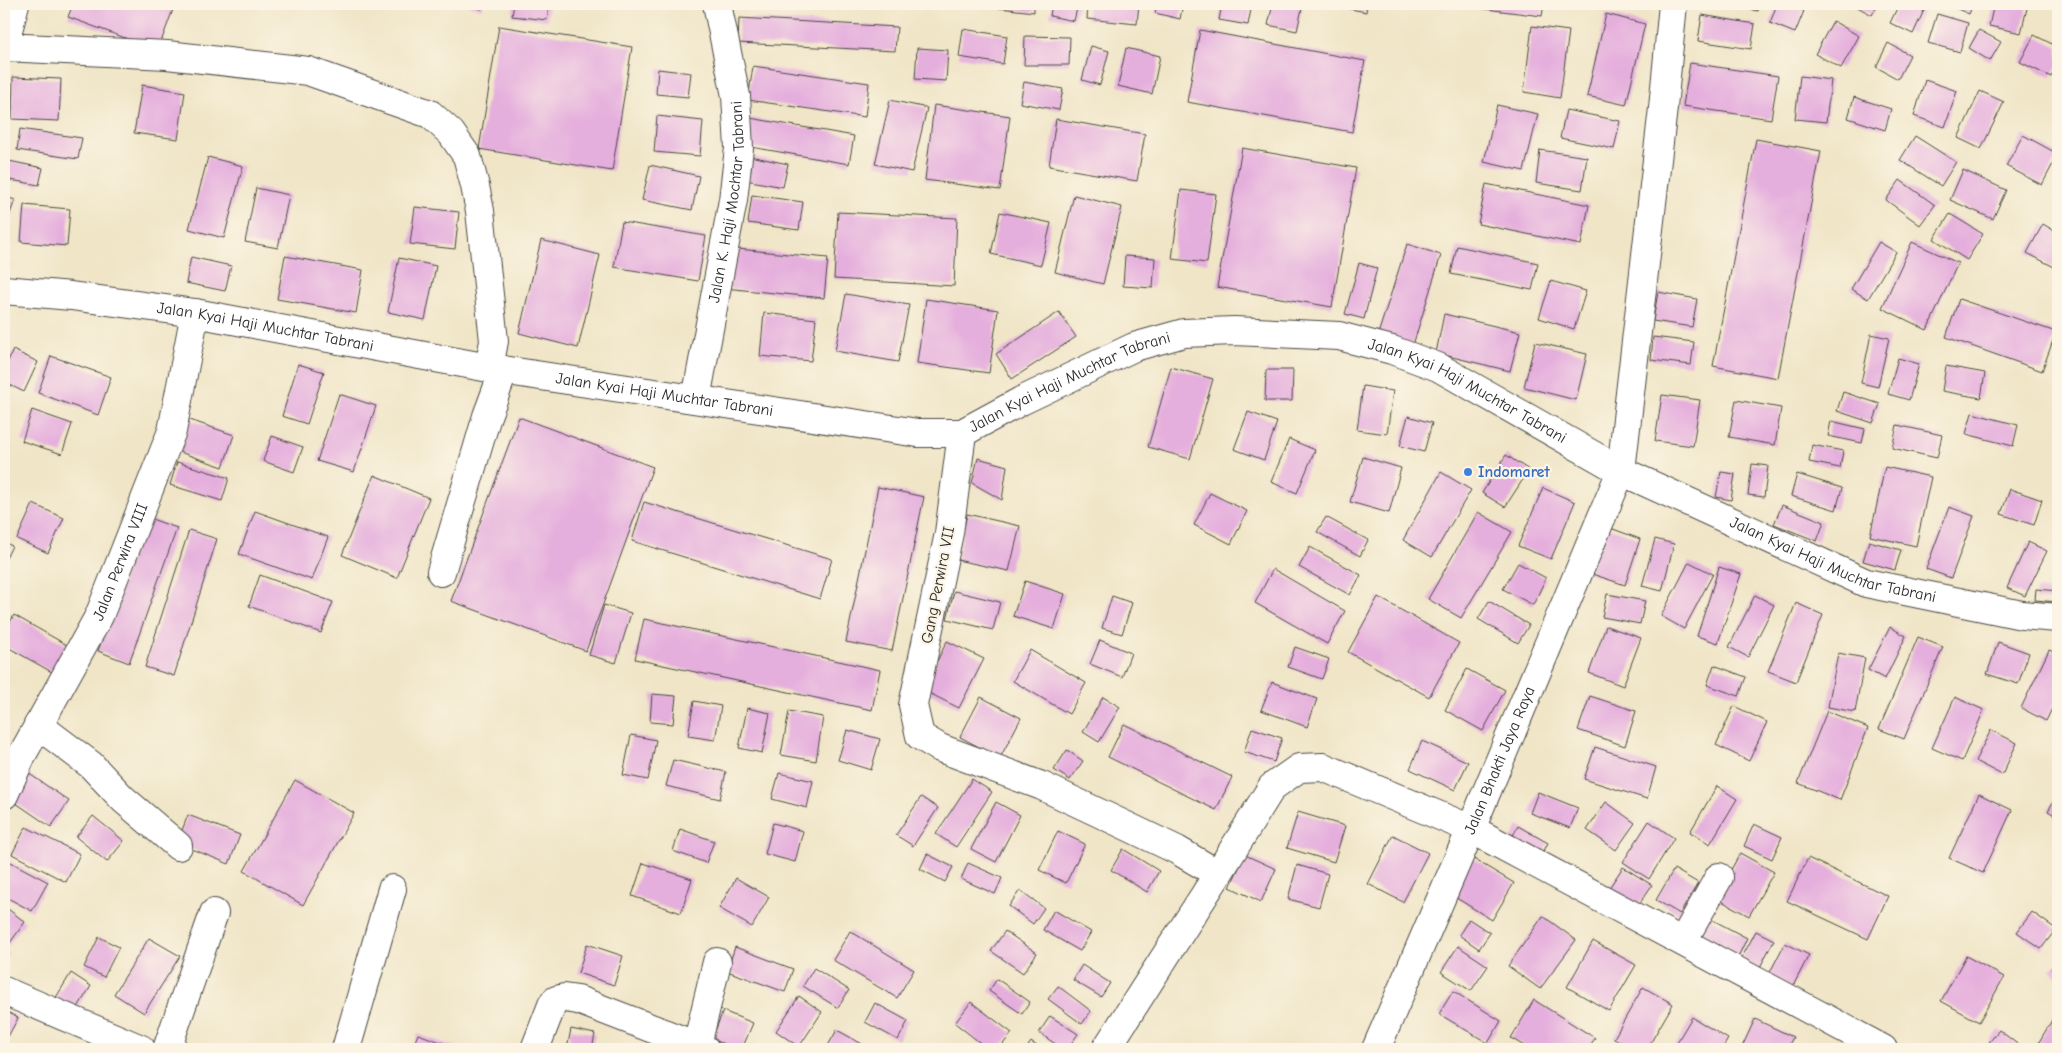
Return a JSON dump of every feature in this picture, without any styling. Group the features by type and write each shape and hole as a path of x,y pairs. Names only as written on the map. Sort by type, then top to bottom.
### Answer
{"street":[{"path":"15,4 4,46 167,55 308,71 430,114 451,133 467,156 480,211 496,369 487,416 441,572"},
{"name":"Jalan K. Haji Mochtar Tabrani","path":"696,399 733,200 739,148 736,96 717,4"},
{"name":"Jalan Bhakti Jaya Raya","path":"1376,1049 1471,829 1621,471 1663,108 1673,4"},
{"name":"Jalan Kyai Haji Muchtar Tabrani","path":"4,290 71,296 195,313 496,369 918,433 962,433 1021,401 1134,347 1184,333 1234,331 1339,336 1392,350 1438,367 1621,471 1866,583 2022,615 2058,618"},
{"name":"Jalan Perwira VIII","path":"4,795 22,755 99,616 172,431 195,313"},
{"name":"Gang Perwira VII","path":"962,433 950,533 913,705 920,736 940,748 1042,786 1177,850 1218,874"},
{"path":"38,725 90,765 123,799 178,846"},
{"path":"1106,1049 1272,786 1300,768 1323,767 1471,829 1883,1049"},
{"path":"1683,942 1719,877"},
{"path":"346,1049 392,889"},
{"path":"167,1049 214,913"},
{"path":"535,1049 552,1006 556,1000 564,998 578,1000 701,1047 718,962"},
{"path":"4,991 141,1049"}],"building":[{"path":"73,4 175,4 158,50 68,17"},
{"path":"465,4 483,4 482,9"},
{"path":"514,4 549,4 547,20 512,16"},
{"path":"982,4 1034,4 1034,12 982,6"},
{"path":"1052,4 1078,4 1074,21 1050,16"},
{"path":"1088,4 1139,4 1137,24 1087,19"},
{"path":"1157,4 1183,4 1180,19 1155,13"},
{"path":"1222,4 1252,4 1248,25 1219,20"},
{"path":"1273,4 1303,4 1297,31 1268,25"},
{"path":"1325,4 1367,4 1366,12"},
{"path":"1445,4 1544,4 1542,16"},
{"path":"1733,4 1760,4 1758,11 1732,6"},
{"path":"1777,4 1786,4 1804,11 1795,33 1770,23"},
{"path":"1852,4 1878,4 1872,15"},
{"path":"1899,4 1921,4 1926,6 1913,34 1890,23"},
{"path":"1948,4 1973,4 1969,14"},
{"path":"1994,4 2028,4 2021,33 1989,26"},
{"path":"1606,14 1645,24 1626,105 1587,96"},
{"path":"1937,14 1968,23 1960,52 1928,43"},
{"path":"1702,15 1755,24 1751,49 1698,41"},
{"path":"739,18 897,27 895,51 738,43"},
{"path":"1833,21 1859,36 1841,68 1815,54"},
{"path":"499,26 632,47 612,171 479,149"},
{"path":"1532,26 1569,31 1560,98 1524,92"},
{"path":"963,29 1007,36 1003,64 959,57"},
{"path":"1200,30 1365,61 1352,132 1187,102"},
{"path":"1979,30 2001,42 1990,61 1969,48"},
{"path":"2034,35 2058,47 2058,64 2051,77 2020,62"},
{"path":"1025,36 1070,37 1069,65 1024,65"},
{"path":"1888,43 1910,55 1898,79 1876,67"},
{"path":"1091,46 1109,51 1100,85 1082,80"},
{"path":"917,48 948,50 946,81 915,79"},
{"path":"1126,48 1160,56 1152,94 1118,86"},
{"path":"1690,63 1778,76 1771,119 1683,106"},
{"path":"753,66 869,83 865,117 748,100"},
{"path":"658,69 691,73 688,97 656,94"},
{"path":"1800,76 1831,80 1826,122 1795,119"},
{"path":"13,77 61,79 59,121 12,119"},
{"path":"1925,80 1957,91 1945,127 1914,116"},
{"path":"1024,82 1063,89 1059,110 1020,103"},
{"path":"142,85 185,92 178,139 134,133"},
{"path":"1980,91 2004,102 1981,149 1958,138"},
{"path":"1854,97 1891,109 1885,130 1848,118"},
{"path":"890,100 927,108 912,172 875,164"},
{"path":"934,105 1010,116 1000,190 925,180"},
{"path":"1497,105 1538,114 1524,171 1484,162"},
{"path":"1566,110 1620,121 1614,149 1560,138"},
{"path":"657,116 703,121 700,156 654,152"},
{"path":"750,118 854,136 849,164 745,146"},
{"path":"1056,119 1145,134 1137,181 1049,166"},
{"path":"20,129 82,138 78,159 17,150"},
{"path":"2023,135 2058,154 2042,185 2006,166"},
{"path":"1915,136 1956,162 1941,186 1900,160"},
{"path":"1756,139 1821,151 1778,378 1713,366"},
{"path":"1242,148 1356,168 1332,307 1217,287"},
{"path":"1540,150 1587,157 1582,190 1536,183"},
{"path":"745,155 788,164 783,187 740,179"},
{"path":"208,157 243,166 224,238 189,229"},
{"path":"4,160 43,168 39,185 4,179"},
{"path":"650,165 699,176 692,210 642,200"},
{"path":"1963,170 2006,190 1993,219 1950,200"},
{"path":"1900,180 1935,205 1920,225 1886,200"},
{"path":"1486,184 1589,205 1581,245 1478,224"},
{"path":"256,188 289,195 278,248 245,242"},
{"path":"1181,190 1216,194 1207,263 1172,259"},
{"path":"752,195 803,202 799,230 748,223"},
{"path":"1074,195 1122,207 1103,284 1055,272"},
{"path":"4,196 15,200 4,230"},
{"path":"24,205 70,209 67,246 21,242"},
{"path":"415,207 459,212 455,249 410,244"},
{"path":"838,212 957,218 954,286 834,279"},
{"path":"1000,212 1051,223 1041,265 991,254"},
{"path":"1950,214 1983,234 1967,260 1934,239"},
{"path":"622,222 706,236 698,281 614,267"},
{"path":"2043,224 2058,233 2058,269 2027,253"},
{"path":"541,240 600,255 578,348 519,333"},
{"path":"1879,242 1896,252 1868,299 1851,289"},
{"path":"1912,242 1958,263 1927,330 1882,308"},
{"path":"1407,244 1441,255 1413,345 1378,334"},
{"path":"1457,246 1538,263 1532,290 1451,274"},
{"path":"728,248 828,258 824,298 724,288"},
{"path":"285,256 363,270 356,313 277,299"},
{"path":"1125,256 1155,258 1153,288 1123,286"},
{"path":"191,257 231,266 225,291 186,283"},
{"path":"399,258 436,266 425,320 388,312"},
{"path":"1359,263 1377,268 1364,319 1345,314"},
{"path":"1551,281 1586,291 1574,329 1539,318"},
{"path":"1658,292 1697,299 1692,327 1653,321"},
{"path":"846,294 909,305 898,362 835,351"},
{"path":"926,299 998,310 989,373 917,363"},
{"path":"1959,299 2056,332 2042,371 1946,337"},
{"path":"1059,312 1076,337 1012,379 996,354"},
{"path":"764,313 816,319 811,361 760,356"},
{"path":"1444,314 1520,332 1510,371 1436,353"},
{"path":"1871,334 1889,338 1878,387 1861,383"},
{"path":"1653,337 1694,342 1691,365 1651,360"},
{"path":"1535,342 1587,354 1576,400 1524,387"},
{"path":"13,350 38,362 24,392 4,382 4,370"},
{"path":"51,356 111,377 98,415 38,393"},
{"path":"1898,358 1919,364 1909,400 1888,394"},
{"path":"298,364 324,372 307,424 282,416"},
{"path":"1946,366 1985,373 1981,398 1942,391"},
{"path":"1171,367 1213,379 1190,459 1148,447"},
{"path":"1266,370 1293,370 1292,401 1265,401"},
{"path":"1363,386 1393,391 1387,434 1357,430"},
{"path":"1843,392 1880,404 1873,423 1837,411"},
{"path":"339,394 376,406 354,472 317,461"},
{"path":"1662,395 1700,400 1693,446 1655,441"},
{"path":"1736,400 1781,408 1775,445 1729,437"},
{"path":"32,410 72,424 62,454 22,441"},
{"path":"1248,412 1277,422 1264,460 1234,449"},
{"path":"1972,413 2018,425 2013,446 1966,434"},
{"path":"1408,416 1432,423 1424,452 1400,446"},
{"path":"181,417 234,435 223,467 171,449"},
{"path":"519,417 653,467 586,651 451,601"},
{"path":"1831,421 1865,429 1862,443 1828,436"},
{"path":"1897,425 1942,435 1937,458 1892,448"},
{"path":"272,436 303,447 294,472 263,461"},
{"path":"1289,439 1315,450 1297,493 1271,482"},
{"path":"1812,445 1843,451 1840,468 1809,462"},
{"path":"1506,455 1529,470 1505,507 1482,493"},
{"path":"1363,457 1401,468 1389,513 1350,502"},
{"path":"978,458 1007,466 1002,500 972,483"},
{"path":"177,462 229,478 222,501 170,485"},
{"path":"1752,464 1768,466 1764,497 1748,495"},
{"path":"1885,467 1931,477 1916,546 1870,536"},
{"path":"1441,472 1471,490 1432,557 1403,540"},
{"path":"1721,472 1735,474 1731,500 1716,497"},
{"path":"1797,474 1842,488 1836,510 1791,496"},
{"path":"374,475 429,498 397,578 342,555"},
{"path":"878,487 924,497 892,651 846,642"},
{"path":"1543,488 1575,502 1551,559 1518,546"},
{"path":"2010,489 2042,500 2034,525 2001,514"},
{"path":"1210,493 1247,511 1231,544 1194,525"},
{"path":"644,502 832,559 820,599 632,541"},
{"path":"33,504 64,518 48,553 17,539"},
{"path":"1782,505 1824,522 1817,541 1774,524"},
{"path":"1949,507 1974,516 1951,578 1926,569"},
{"path":"255,511 328,537 312,580 239,554"},
{"path":"1478,512 1512,532 1461,618 1428,599"},
{"path":"967,514 1020,526 1009,571 957,560"},
{"path":"146,517 177,528 129,663 98,651"},
{"path":"1326,517 1368,540 1360,556 1317,532"},
{"path":"1605,526 1640,539 1625,585 1589,573"},
{"path":"189,530 217,539 174,676 145,667"},
{"path":"1655,539 1674,544 1662,591 1642,586"},
{"path":"1869,541 1901,550 1895,570 1863,561"},
{"path":"4,542 12,546 4,562"},
{"path":"2028,542 2047,551 2025,596 2007,588"},
{"path":"1310,547 1361,575 1350,595 1299,567"},
{"path":"1689,562 1713,574 1684,629 1661,616"},
{"path":"1518,563 1546,578 1533,605 1503,589"},
{"path":"1719,567 1741,574 1718,643 1697,636"},
{"path":"1273,569 1345,611 1327,644 1255,603"},
{"path":"260,575 333,602 321,633 249,606"},
{"path":"1025,581 1065,594 1054,629 1013,616"},
{"path":"2036,589 2058,591 2058,602 2035,600"},
{"path":"954,591 1000,602 993,630 947,619"},
{"path":"1607,594 1645,601 1640,624 1602,617"},
{"path":"1755,595 1774,605 1748,657 1729,647"},
{"path":"1112,596 1132,603 1122,634 1102,628"},
{"path":"1378,597 1459,643 1429,697 1348,652"},
{"path":"1489,601 1529,625 1518,643 1478,619"},
{"path":"1796,603 1823,615 1796,682 1768,671"},
{"path":"604,605 631,613 616,663 589,655"},
{"path":"14,615 72,648 57,675 4,645 4,633"},
{"path":"644,619 880,670 872,710 635,659"},
{"path":"1606,626 1641,638 1623,686 1589,673"},
{"path":"1890,627 1906,636 1885,679 1868,670"},
{"path":"1918,637 1943,647 1904,739 1879,729"},
{"path":"1100,640 1131,653 1122,677 1090,664"},
{"path":"947,641 984,659 959,708 923,690"},
{"path":"1998,642 2029,653 2018,684 1987,674"},
{"path":"1295,647 1329,659 1322,679 1288,667"},
{"path":"1030,650 1086,683 1069,714 1013,681"},
{"path":"2049,650 2058,654 2058,696 2046,721 2021,708"},
{"path":"1838,653 1865,658 1855,712 1828,707"},
{"path":"1714,665 1746,677 1739,696 1707,685"},
{"path":"1467,669 1505,690 1483,731 1445,710"},
{"path":"1272,682 1317,699 1307,727 1261,710"},
{"path":"652,694 676,696 673,724 650,722"},
{"path":"1590,696 1636,711 1625,746 1578,730"},
{"path":"981,697 1021,718 1000,758 960,737"},
{"path":"1103,697 1120,707 1099,742 1083,732"},
{"path":"1955,697 1984,710 1962,761 1932,748"},
{"path":"694,701 721,706 715,740 688,736"},
{"path":"1734,706 1767,722 1749,761 1716,745"},
{"path":"747,708 770,713 762,753 739,748"},
{"path":"789,711 823,717 816,761 781,755"},
{"path":"1827,711 1868,728 1840,800 1798,783"},
{"path":"1124,724 1232,777 1216,810 1108,757"},
{"path":"1252,728 1282,738 1274,762 1244,752"},
{"path":"847,730 880,739 871,770 838,760"},
{"path":"1991,730 2017,743 2002,775 1975,761"},
{"path":"631,735 656,740 648,780 623,775"},
{"path":"1422,741 1468,762 1455,790 1410,769"},
{"path":"1595,747 1656,767 1647,799 1584,779"},
{"path":"1067,750 1083,761 1070,780 1054,770"},
{"path":"673,760 726,772 720,799 666,786"},
{"path":"28,773 69,801 51,827 10,799"},
{"path":"779,773 813,781 807,808 772,799"},
{"path":"972,779 992,792 956,847 936,834"},
{"path":"295,780 354,813 303,905 244,871"},
{"path":"1717,786 1737,799 1710,844 1690,832"},
{"path":"1538,792 1578,808 1570,828 1530,813"},
{"path":"2058,793 2058,817 2048,811"},
{"path":"1979,794 2012,810 1983,873 1949,858"},
{"path":"921,797 938,808 913,846 896,835"},
{"path":"996,802 1020,815 996,862 971,849"},
{"path":"1606,802 1635,823 1616,850 1587,830"},
{"path":"1298,812 1345,826 1334,862 1287,848"},
{"path":"188,815 240,835 229,864 177,843"},
{"path":"93,816 124,841 107,862 76,837"},
{"path":"1649,821 1674,838 1649,879 1623,862"},
{"path":"773,823 803,831 795,862 765,854"},
{"path":"1754,824 1782,837 1772,859 1744,846"},
{"path":"1518,826 1548,843 1539,860 1509,843"},
{"path":"26,827 80,854 66,882 12,854"},
{"path":"680,829 714,841 706,863 673,851"},
{"path":"1058,831 1085,844 1066,883 1039,870"},
{"path":"1393,835 1428,853 1403,902 1368,884"},
{"path":"1123,849 1159,871 1147,892 1111,870"},
{"path":"1740,853 1774,872 1749,916 1716,898"},
{"path":"927,854 953,867 945,882 920,869"},
{"path":"1245,855 1276,869 1261,902 1230,887"},
{"path":"1472,858 1514,883 1492,920 1450,894"},
{"path":"1808,858 1888,896 1868,939 1787,901"},
{"path":"7,860 48,882 32,911 4,896 4,867"},
{"path":"643,863 692,879 681,913 632,896"},
{"path":"968,863 1002,878 995,894 961,879"},
{"path":"1297,865 1328,874 1319,907 1288,899"},
{"path":"1623,867 1652,885 1638,906 1609,888"},
{"path":"1674,869 1698,883 1680,914 1656,900"},
{"path":"736,878 769,897 752,927 719,908"},
{"path":"1020,890 1044,908 1033,924 1009,906"},
{"path":"4,906 25,922 4,951"},
{"path":"1054,910 1091,932 1080,951 1043,930"},
{"path":"2032,912 2056,929 2041,949 2017,932"},
{"path":"1543,916 1576,940 1540,989 1508,966"},
{"path":"1707,917 1747,938 1735,963 1694,942"},
{"path":"1469,919 1490,933 1479,949 1459,935"},
{"path":"850,931 914,970 897,998 833,960"},
{"path":"1005,931 1037,953 1023,973 991,951"},
{"path":"1756,931 1774,940 1758,971 1740,961"},
{"path":"99,937 119,947 104,977 84,967"},
{"path":"149,938 180,956 144,1013 114,994"},
{"path":"1593,941 1636,965 1609,1011 1567,987"},
{"path":"1785,943 1809,955 1792,988 1768,976"},
{"path":"587,944 623,956 614,985 578,973"},
{"path":"1458,946 1488,966 1471,991 1441,972"},
{"path":"735,947 793,969 785,992 727,971"},
{"path":"4,951 8,953 4,964"},
{"path":"1966,956 2004,977 1979,1022 1941,1001"},
{"path":"2058,963 2058,978 2051,969"},
{"path":"1082,965 1110,983 1101,997 1073,980"},
{"path":"814,968 849,990 838,1008 803,986"},
{"path":"71,973 91,986 72,1017 52,1004"},
{"path":"997,979 1030,1002 1022,1014 989,991"},
{"path":"1058,986 1091,1011 1082,1024 1048,999"},
{"path":"1643,987 1673,1004 1647,1049 1633,1049 1614,1038"},
{"path":"1453,991 1501,1021 1488,1043 1439,1014"},
{"path":"799,996 822,1012 799,1047 776,1031"},
{"path":"1534,1000 1595,1038 1588,1049 1529,1049 1511,1038"},
{"path":"971,1002 1012,1033 999,1049 988,1049 955,1023"},
{"path":"875,1003 908,1021 898,1040 865,1022"},
{"path":"4,1010 18,1018 4,1044"},
{"path":"723,1011 753,1023 742,1049 736,1049 712,1039"},
{"path":"2055,1015 2058,1017 2058,1049 2040,1049 2036,1047"},
{"path":"1050,1016 1078,1034 1067,1049 1063,1049 1039,1033"},
{"path":"1692,1017 1728,1039 1722,1049 1673,1049"},
{"path":"1755,1019 1793,1037 1787,1049 1741,1049"},
{"path":"571,1029 595,1034 592,1049 567,1049"},
{"path":"837,1030 871,1049 826,1049"},
{"path":"1999,1030 2024,1049 1992,1049 1987,1045"},
{"path":"418,1034 460,1049 412,1049"},
{"path":"1031,1042 1041,1049 1026,1049"}],"place":[{"name":"Indomaret","path":"1468,472"}]}
